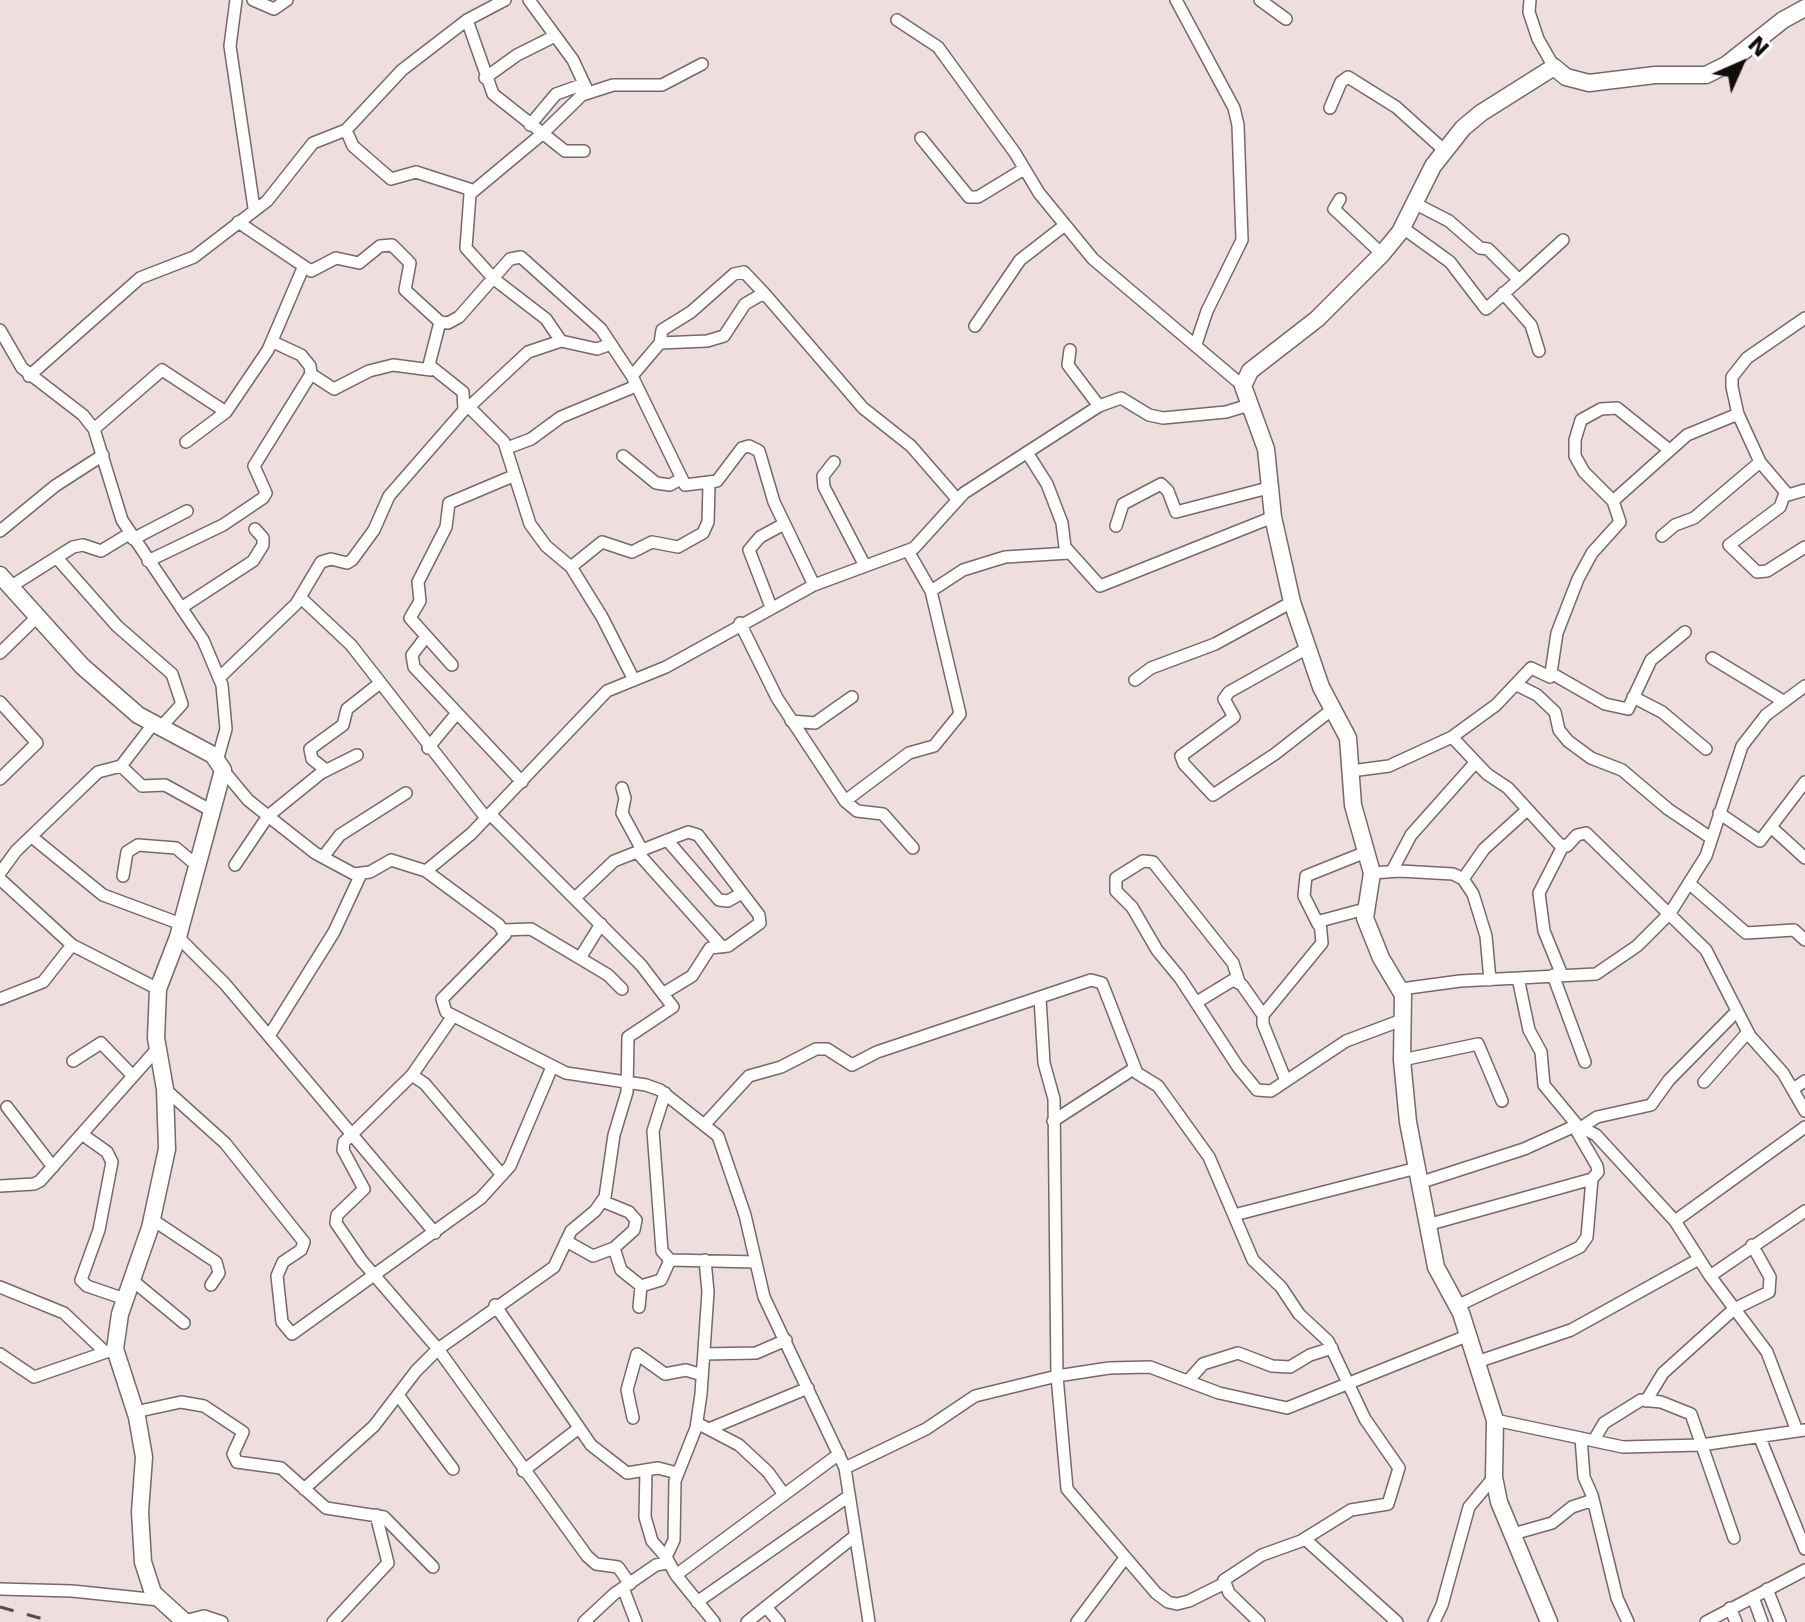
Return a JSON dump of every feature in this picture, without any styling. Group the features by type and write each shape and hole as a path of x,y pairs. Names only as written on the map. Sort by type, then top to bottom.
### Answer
{"street":[{"path":"236,0 230,46 254,208"},
{"path":"253,0 274,9 287,0"},
{"path":"29,376 140,278 194,257 277,191 308,147 346,130 396,76 467,20 505,0"},
{"path":"529,0 573,60 586,88"},
{"path":"1178,0 1234,108 1238,125 1242,240 1207,311 1196,344"},
{"path":"1260,0 1286,19"},
{"path":"1530,0 1529,12 1538,39 1554,67 1566,77 1589,83 1655,75 1706,75 1726,65 1783,20 1805,8"},
{"path":"467,20 493,94 570,154 584,151"},
{"path":"897,20 938,47 1065,225 1107,273 1243,386 1266,449 1273,517 1306,649 1325,696 1348,738 1353,805 1372,873 1365,909 1367,926 1381,958 1401,989 1402,1060 1418,1176 1438,1275 1457,1306 1469,1335 1495,1420 1494,1477 1499,1502 1549,1622"},
{"path":"485,78 517,55 555,36"},
{"path":"530,125 556,94 613,85 662,85 702,64"},
{"path":"1243,386 1250,371 1317,319 1382,254 1403,228 1445,151 1463,128 1481,113 1554,67"},
{"path":"1330,108 1341,82 1348,77 1396,107 1445,151"},
{"path":"561,341 546,319 494,279 470,255 465,244 472,190 542,134 586,88"},
{"path":"346,130 353,146 391,179 423,172 472,190"},
{"path":"921,138 969,197 978,197 1024,169"},
{"path":"1340,199 1334,209 1382,254"},
{"path":"1414,203 1449,221 1480,248 1488,249 1519,280"},
{"path":"238,222 303,268 318,270 336,258 359,263 380,246 392,245 410,263 405,290 440,322 448,323 459,317 510,259 521,257 593,321 611,344 634,381 679,480 690,487 709,485 724,476 742,448 754,447 766,466 774,502 814,585"},
{"path":"975,326 1020,260 1065,225"},
{"path":"1403,228 1450,262 1486,309 1563,240"},
{"path":"186,442 226,412 273,342 303,268"},
{"path":"507,448 531,439 561,417 634,381 660,343 662,330 691,312 734,274 744,272 863,408 911,446 957,499"},
{"path":"660,343 715,340 731,328 745,304 764,293"},
{"path":"1503,293 1531,325 1539,351"},
{"path":"1785,493 1760,462 1738,414 1732,387 1738,367 1805,318"},
{"path":"431,370 430,360 440,322"},
{"path":"1,335 29,376 83,415 94,429 114,504 131,537 203,640 220,677 226,729 212,811 179,930 158,989 158,1048 165,1089 167,1149 153,1220 110,1350"},
{"path":"220,677 300,597 321,562 331,559 347,563 352,560 374,530 389,496 467,406 523,355 561,341 597,349 611,344"},
{"path":"148,561 223,525 266,493 254,466 311,374 310,366 301,355 273,342"},
{"path":"1070,350 1068,365 1099,406"},
{"path":"311,374 334,389 369,371 393,365 431,370 459,387 467,406 507,448 530,524 546,546 571,567 602,617 634,680"},
{"path":"94,429 162,370 226,412"},
{"path":"426,871 522,782 601,696 666,667 740,623 814,585 864,564 908,551 919,543 957,499 1099,406 1121,398 1149,415 1163,418 1226,412 1249,405"},
{"path":"1351,771 1389,766 1452,737 1488,712 1531,668 1550,677 1557,633 1578,579 1592,553 1620,522 1613,501 1584,472 1575,456 1575,440 1586,416 1601,409 1617,408 1668,449"},
{"path":"1613,501 1668,449 1691,432 1738,414"},
{"path":"1028,454 1047,484 1069,553 1095,583 1105,585 1273,517"},
{"path":"0,531 55,486 103,455"},
{"path":"623,456 663,486 679,480"},
{"path":"834,462 823,476 824,487 864,564"},
{"path":"1662,536 1675,525 1694,518 1760,462"},
{"path":"452,665 410,618 420,601 418,582 446,527 449,503 513,476"},
{"path":"571,567 602,542 632,552 652,542 678,547 703,533 708,522 709,485"},
{"path":"1116,526 1119,507 1155,485 1165,487 1176,512 1272,487"},
{"path":"1785,493 1805,490"},
{"path":"1785,493 1780,507 1729,545 1757,572 1805,547"},
{"path":"187,511 101,551 79,545 5,581 82,666 138,715 207,750 248,800 323,857 361,874"},
{"path":"771,607 749,550 760,537 784,524"},
{"path":"181,608 253,561 263,545 263,538 255,529"},
{"path":"845,801 909,753 934,746 960,714 931,591 908,551"},
{"path":"931,591 963,570 1005,557 1069,553"},
{"path":"57,558 117,626 172,674 182,704 157,725 121,766 98,772 32,837 0,876 72,945 158,989"},
{"path":"300,597 343,636 428,748 488,816 601,924 671,1002 671,1011 628,1037 627,1083 602,1201 571,1231 551,1271 495,1305 438,1349 374,1426 304,1489"},
{"path":"1135,680 1151,668 1215,644 1292,602"},
{"path":"0,653 36,618"},
{"path":"740,623 791,721 845,801 857,811 883,814 913,848"},
{"path":"1551,673 1618,710 1630,708 1651,660 1685,632"},
{"path":"425,638 412,655 414,667 522,782"},
{"path":"1306,649 1229,692 1224,699 1234,717 1181,756 1184,764 1213,795 1275,754 1334,708"},
{"path":"1712,658 1783,701"},
{"path":"326,770 312,759 310,749 343,725 347,709 380,683"},
{"path":"1517,685 1537,695 1555,712 1559,730 1568,741 1591,758 1622,770 1675,815 1711,838"},
{"path":"1401,989 1600,971 1644,940 1670,913 1706,856 1742,746 1766,715 1805,686"},
{"path":"791,721 815,723 852,697"},
{"path":"1633,697 1662,712 1706,749"},
{"path":"0,702 37,743 0,779"},
{"path":"428,748 457,713"},
{"path":"1452,737 1475,763 1508,788 1563,846"},
{"path":"235,865 268,816 326,770 357,755"},
{"path":"1392,871 1411,835 1475,763"},
{"path":"121,766 142,786 165,785 212,811"},
{"path":"1719,813 1756,840 1764,838 1805,782"},
{"path":"622,788 625,798 622,813 640,851 722,947"},
{"path":"323,857 340,835 406,793"},
{"path":"1463,879 1484,849 1527,810"},
{"path":"1771,827 1805,858"},
{"path":"575,898 614,861 688,832 698,835 759,915 760,923 722,947 710,948 692,976 664,993"},
{"path":"1585,1062 1544,931 1539,893 1563,846 1586,833 1670,913 1714,961 1748,1032 1793,1089 1805,1111"},
{"path":"32,837 103,895 179,930 435,1233"},
{"path":"667,840 719,900 728,901 742,893"},
{"path":"123,876 127,852 133,846 176,848 195,864"},
{"path":"1263,1015 1322,943 1318,924 1304,896 1306,876 1366,852"},
{"path":"269,1036 334,932 361,874 391,860 426,871 503,930 531,929 580,958 622,989"},
{"path":"1286,1081 1263,1024 1263,1015 1239,982 1233,963 1153,862 1143,861 1119,875 1114,885 1197,1002 1238,1067 1257,1090 1267,1093 1286,1081 1355,1036 1402,1020"},
{"path":"1372,873 1453,874 1463,879 1473,894 1486,936 1490,980"},
{"path":"1690,884 1746,933 1794,930 1805,940"},
{"path":"1318,924 1365,909"},
{"path":"580,958 601,924"},
{"path":"503,930 503,940 442,999 442,1008 552,1067 579,1076 650,1086 665,1093 705,1124 721,1142 745,1215 764,1297 845,1468 869,1622"},
{"path":"0,999 43,982 72,945"},
{"path":"1427,1225 1592,1179 1598,1172 1578,1127 1544,1085 1541,1052 1529,1030 1518,978"},
{"path":"705,1124 749,1076 781,1067 816,1049 827,1049 852,1065 877,1052 1091,980 1102,983 1110,995 1135,1068 1158,1086 1209,1157 1253,1260 1281,1287 1299,1314 1332,1348 1365,1419 1398,1463 1398,1476 1388,1504 1351,1510 1305,1539 1262,1555 1227,1577 1223,1584 1189,1601 1177,1604 1168,1602 1125,1558 1067,1489 1057,1376 1054,1099 1043,1049 1040,998"},
{"path":"1197,1002 1228,981 1239,982"},
{"path":"1234,1215 1418,1176 1524,1149 1597,1117 1651,1105 1669,1080 1737,1011"},
{"path":"453,1016 412,1075 343,1145 364,1189 337,1215 336,1223 362,1261 438,1349 587,1556 596,1564 618,1567 636,1622"},
{"path":"1704,1082 1748,1032"},
{"path":"73,1061 101,1043 132,1075"},
{"path":"1402,1060 1478,1044 1502,1101"},
{"path":"0,1186 34,1184 83,1135 158,1048"},
{"path":"165,1089 225,1143 304,1242 301,1250 278,1269 282,1322 292,1334 300,1332 470,1208 502,1175 516,1154 552,1067"},
{"path":"1053,1121 1135,1068"},
{"path":"412,1075 425,1084 502,1175"},
{"path":"1793,1089 1805,1081"},
{"path":"665,1093 653,1131 653,1162 660,1246 670,1260"},
{"path":"7,1107 53,1167"},
{"path":"1495,1420 1623,1447 1701,1445 1801,1430 1767,1352 1710,1276 1675,1221 1596,1135 1578,1127"},
{"path":"1675,1221 1805,1127"},
{"path":"83,1135 107,1152 112,1162 99,1230 81,1280 87,1286 125,1299"},
{"path":"1457,1306 1580,1247 1587,1237 1592,1179"},
{"path":"566,1241 593,1256 614,1248 634,1230 636,1220 629,1212 602,1201"},
{"path":"1710,1276 1805,1211"},
{"path":"153,1220 216,1262 219,1273 211,1285"},
{"path":"1646,1401 1663,1373 1734,1309 1764,1297 1772,1286 1752,1245"},
{"path":"614,1248 621,1270 641,1286"},
{"path":"1477,1362 1571,1330 1699,1259"},
{"path":"670,1260 756,1262"},
{"path":"641,1286 661,1280 670,1260"},
{"path":"584,1622 626,1586 667,1560 674,1540 673,1501 677,1473 697,1423 708,1292 705,1260"},
{"path":"132,1280 184,1323"},
{"path":"639,1307 641,1286"},
{"path":"0,1287 64,1313 110,1350 135,1412 144,1468 142,1554 153,1593 185,1622 204,1616 222,1622"},
{"path":"495,1305 591,1445 630,1474 658,1468 677,1473"},
{"path":"845,1468 926,1429 975,1396 1057,1376 1138,1367 1160,1370 1277,1408 1296,1405 1469,1335"},
{"path":"704,1354 756,1353 786,1340"},
{"path":"1188,1381 1203,1364 1238,1353 1272,1366 1290,1367 1310,1355 1332,1348"},
{"path":"3,1361 34,1377 110,1350"},
{"path":"633,1418 627,1390 637,1354 665,1374 686,1370 702,1375"},
{"path":"709,1429 808,1388"},
{"path":"398,1395 453,1469"},
{"path":"1628,1622 1604,1556 1593,1500 1584,1477 1588,1439 1604,1423 1635,1403 1646,1401 1661,1402 1691,1414 1734,1538"},
{"path":"135,1412 181,1402 204,1406 243,1432 233,1454 237,1462 281,1468 326,1508 376,1515 390,1521 433,1567"},
{"path":"697,1423 747,1451 783,1493"},
{"path":"523,1471 579,1428"},
{"path":"1760,1438 1805,1549"},
{"path":"676,1575 839,1454"},
{"path":"646,1471 645,1517 652,1541 714,1622"},
{"path":"1434,1622 1442,1605 1469,1507 1494,1477"},
{"path":"697,1602 849,1496"},
{"path":"1513,1534 1552,1523 1572,1507 1593,1500"},
{"path":"333,1622 388,1563 376,1515"},
{"path":"747,1622 855,1536"},
{"path":"1305,1539 1397,1622"},
{"path":"1077,1622 1125,1558"},
{"path":"1706,1622 1805,1570"},
{"path":"1223,1584 1259,1622"},
{"path":"0,1589 72,1591 159,1600"},
{"path":"1767,1589 1780,1622"},
{"path":"1753,1597 1762,1622"},
{"path":"766,1607 779,1622"},
{"path":"1730,1608 1736,1622"}],"railway":[{"path":"0,1607 54,1622"}]}
